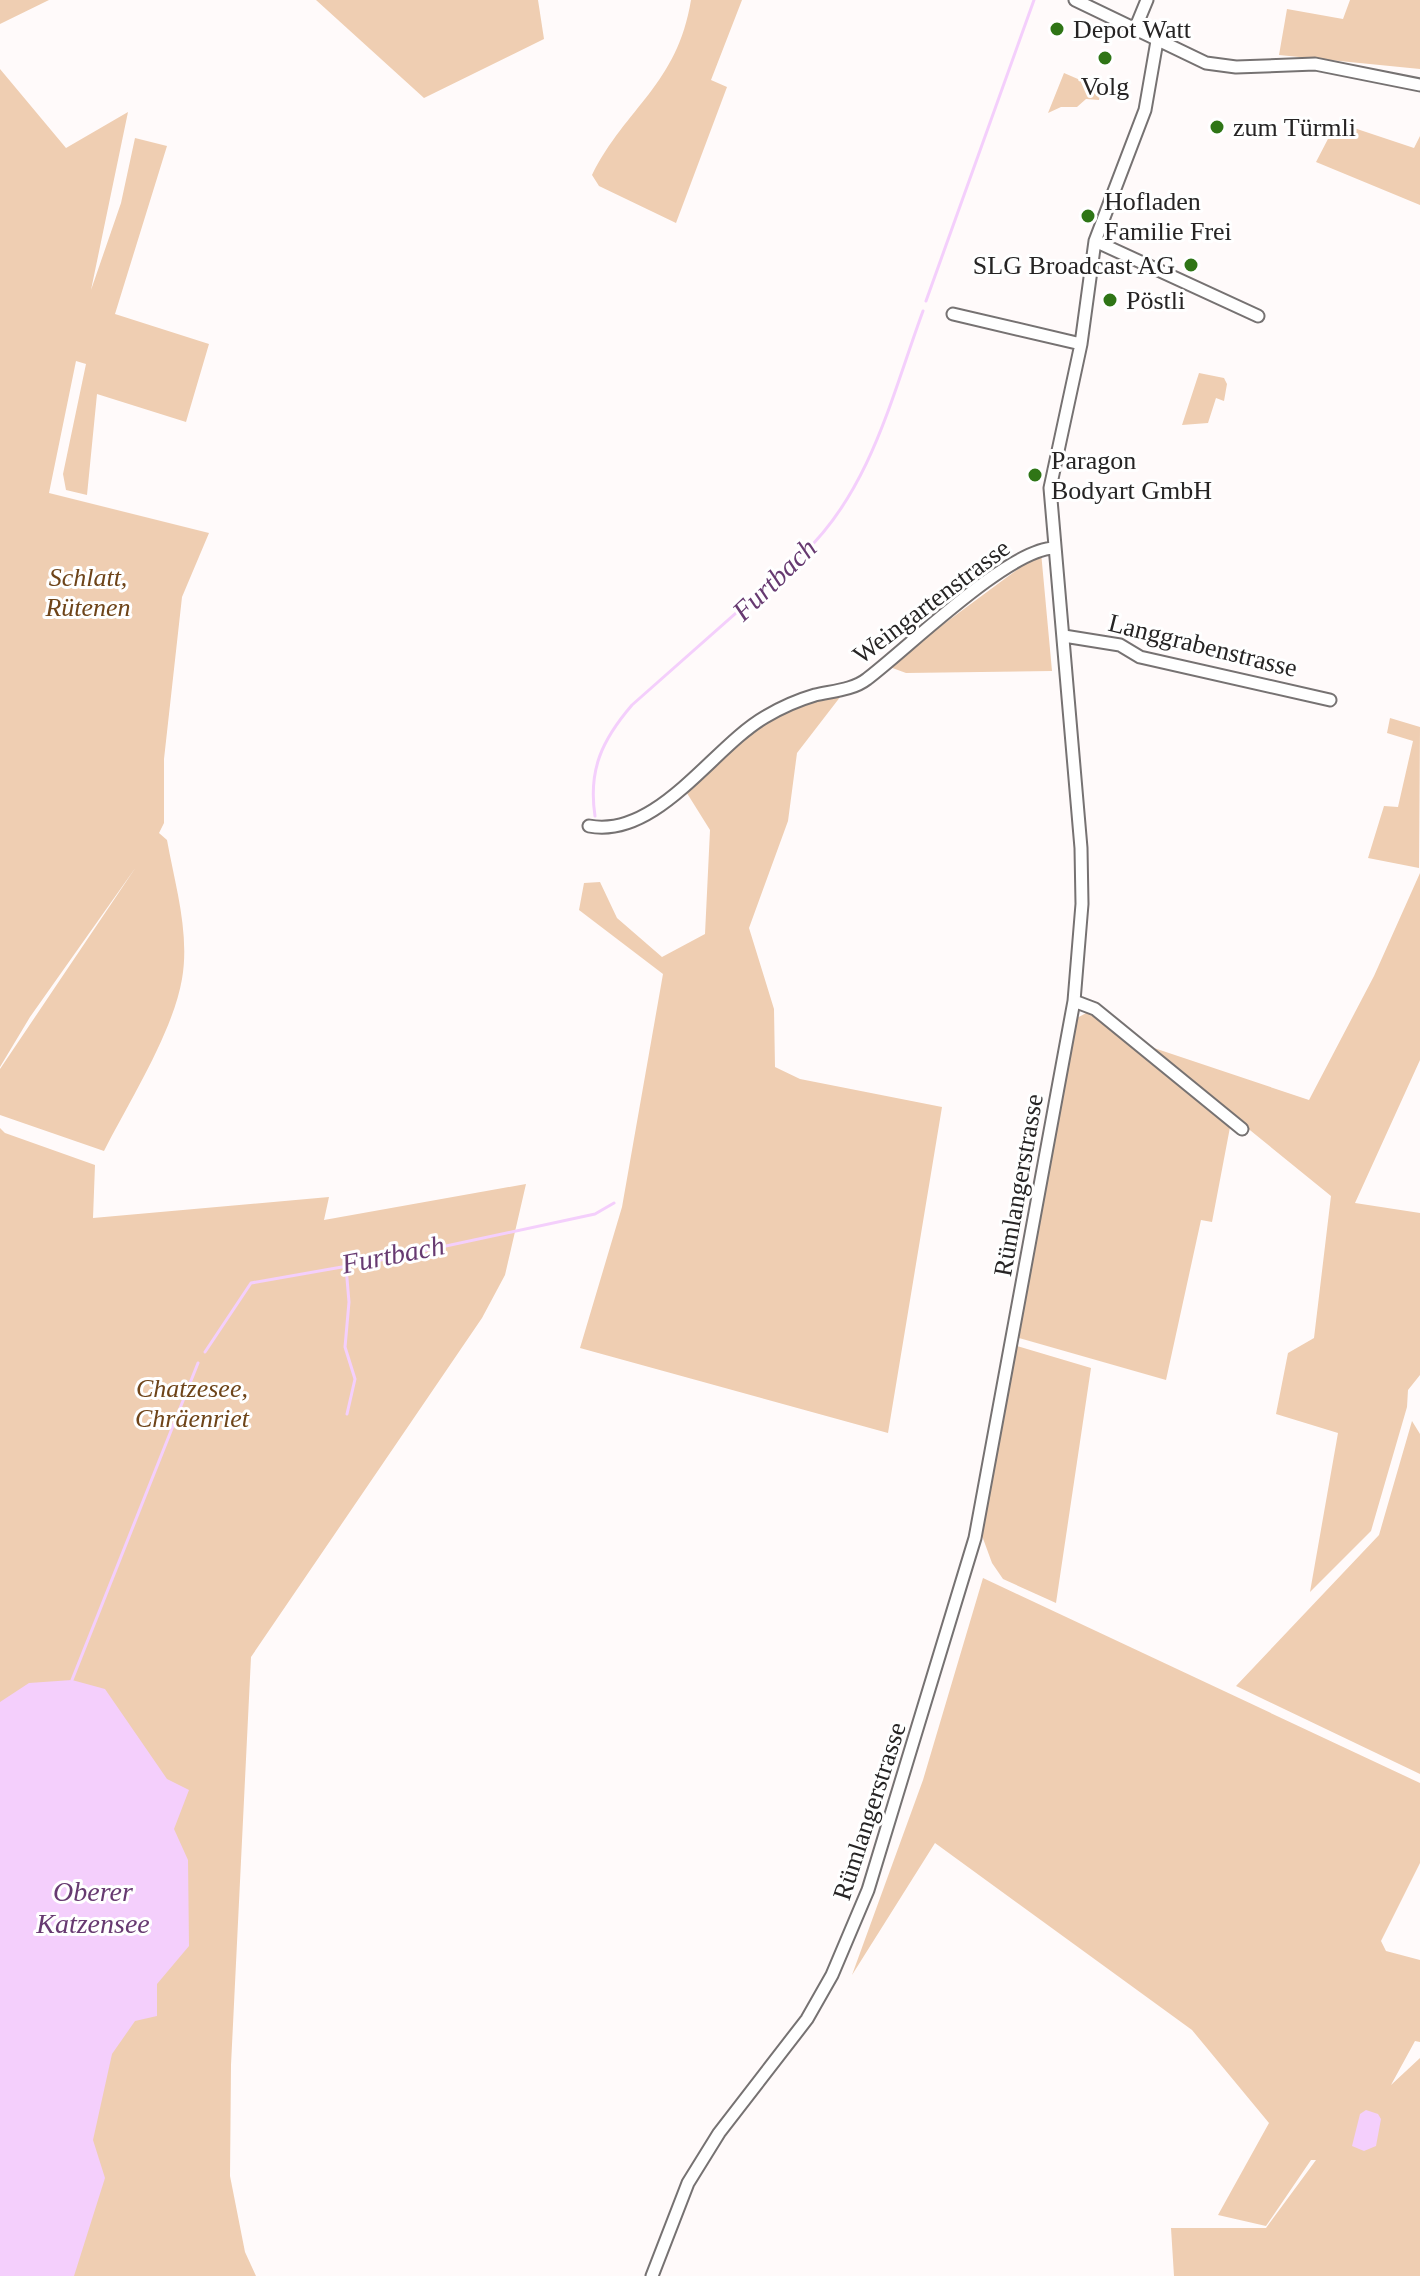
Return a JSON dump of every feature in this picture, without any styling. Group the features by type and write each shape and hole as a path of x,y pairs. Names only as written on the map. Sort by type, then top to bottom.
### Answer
{"street":[{"path":"1075,0 1206,63 1236,67 1315,64 1420,85"},
{"path":"1135,29 1147,0"},
{"name":"Rümlangerstrasse","path":"652,2276 677,2206 695,2171 719,2133 807,2019 832,1975 868,1890 975,1538 1074,1001 1082,874 1064,636 1054,548 1052,471 1081,344 1095,241 1145,110 1157,41"},
{"path":"1095,241 1258,316"},
{"path":"953,314 1081,344"},
{"name":"Weingartenstrasse","path":"589,826 627,822 653,810 762,718 813,696 863,682 1034,551 1054,548"},
{"name":"Langgrabenstrasse","path":"1064,636 1120,645 1140,657 1330,700"},
{"path":"1074,1001 1095,1009 1242,1129"}],"green space":[{"path":"0,0 49,0 0,24"},
{"path":"316,0 538,0 544,39 424,98"},
{"path":"691,0 742,0 711,80 727,87 676,223 599,186 592,175 605,151 649,94 674,54"},
{"path":"1350,0 1420,0 1420,69 1279,55 1287,9 1343,19"},
{"name":"Schlatt, Rütenen","path":"0,69 66,148 128,112 91,290 121,203 135,138 167,146 115,314 209,344 186,422 97,394 87,495 66,490 63,474 86,364 76,361 49,493 209,533 182,597 164,759 164,823 159,833 167,840 180,909 184,944 182,979 160,1044 104,1151 0,1115 0,1069 136,867 30,1017 0,1067"},
{"path":"1064,73 1101,89 1099,100 1086,99 1077,107 1061,107 1048,113"},
{"path":"1348,126 1414,148 1420,136 1420,205 1316,162 1329,137 1341,138"},
{"path":"1199,373 1224,378 1227,384 1224,401 1216,398 1208,423 1182,425"},
{"path":"1041,552 1052,671 906,673 887,666"},
{"path":"844,692 797,753 788,821 749,928 774,1009 775,1067 800,1079 942,1107 888,1433 580,1348 622,1207 663,974 579,910 584,883 600,882 617,918 662,957 705,934 710,830 685,790 757,729 795,708"},
{"path":"1390,718 1420,727 1419,868 1368,858 1384,806 1398,807 1413,741 1387,733"},
{"path":"1420,873 1420,1060 1355,1203 1420,1213 1420,1375 1408,1390 1407,1407 1371,1531 1310,1592 1338,1433 1276,1414 1288,1353 1314,1338 1331,1196 1145,1045 1309,1100 1374,976"},
{"path":"1090,1011 1231,1122 1212,1222 1201,1220 1166,1380 1019,1338 1075,1019"},
{"name":"Chatzesee, Chräenriet","path":"0,1128 5,1133 95,1165 93,1218 329,1197 324,1220 526,1184 505,1275 482,1318 251,1657 231,2065 230,2176 245,2252 256,2276 0,2276"},
{"path":"1017,1346 1091,1368 1056,1603 1003,1579 992,1563 981,1533"},
{"path":"1412,1421 1420,1434 1420,1774 1236,1686 1379,1535"},
{"path":"983,1578 1420,1783 1420,1863 1381,1941 1386,1951 1420,1960 1420,2042 1415,2041 1391,2085 1420,2058 1420,2276 1174,2276 1171,2228 1266,2228 1316,2160 1311,2160 1266,2226 1218,2215 1269,2123 1192,2030 935,1843 852,1975 923,1780"}],"water":[{"name":"Oberer Katzensee","path":"72,1680 105,1689 167,1779 189,1790 174,1829 188,1860 189,1946 157,1984 157,2016 135,2021 112,2054 93,2140 105,2178 74,2276 0,2276 0,1702 29,1683"},
{"path":"1366,2110 1378,2114 1381,2119 1376,2146 1364,2151 1352,2146 1360,2114"}],"waterway":[{"name":"Furtbach","path":"926,301 1034,0"},
{"name":"Furtbach","path":"595,816 594,784 600,756 605,743 632,705 804,553 827,528 846,500 877,440 923,311"},
{"name":"Furtbach","path":"205,1352 251,1283 376,1261 595,1214 614,1203"},
{"path":"346,1267 349,1302 345,1347 355,1379 347,1414"},
{"name":"Furtbach","path":"72,1680 198,1363"}],"place":[{"name":"Depot Watt","path":"1057,29"},
{"name":"Volg","path":"1105,58"},
{"name":"zum Türmli","path":"1217,127"},
{"name":"Hofladen Familie Frei","path":"1088,216"},
{"name":"SLG Broadcast AG","path":"1191,265"},
{"name":"Pöstli","path":"1110,300"},
{"name":"Paragon Bodyart GmbH","path":"1035,475"}]}
